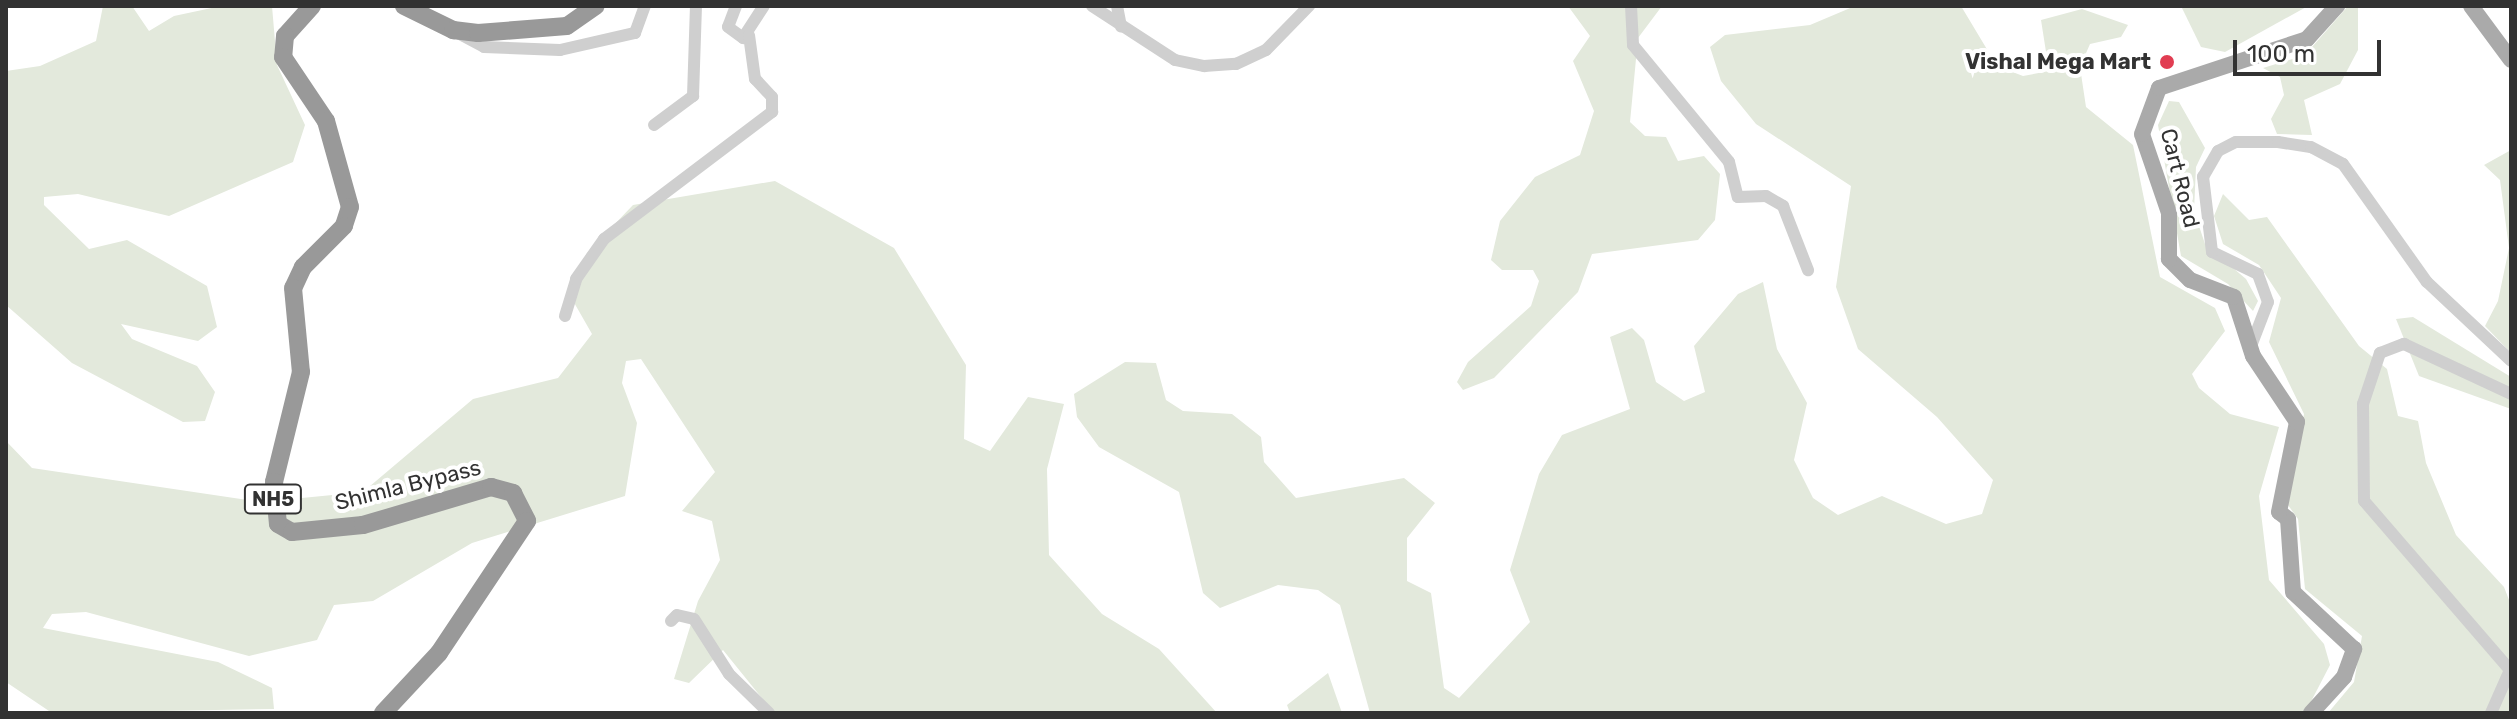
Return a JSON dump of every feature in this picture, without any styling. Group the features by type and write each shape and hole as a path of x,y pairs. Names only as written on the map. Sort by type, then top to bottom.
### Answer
{"highway":[{"name":"Shimla Bypass","path":"312,6 285,36 283,57 326,121 350,207 344,226 303,267 293,288 301,372 274,482 278,524 292,532 363,525 491,487 513,493 527,521 439,653 383,713"},
{"path":"404,6 453,30 567,26 596,6"}],"main road":[{"name":"Cart Road","path":"2311,713 2344,677 2354,649 2293,592 2288,519 2279,512 2297,422 2251,346 2234,297 2190,280 2169,259 2169,213 2142,134 2148,103 2159,88 2307,39 2337,6"},
{"path":"2471,6 2511,60"}],"street":[{"path":"453,30 484,47 560,50 635,33 645,6"},
{"path":"654,125 693,96 696,6"},
{"path":"736,6 731,34 749,35"},
{"path":"565,316 576,279 604,239 772,112 772,97 755,79 749,35 764,6"},
{"path":"1092,6 1121,27 1189,65 1227,65 1266,50 1309,6"},
{"path":"1117,6 1121,27"},
{"path":"1631,6 1633,45 1729,162 1738,197 1766,196 1783,206 1808,270"},
{"path":"2251,346 2268,302 2258,274 2212,252 2203,177 2218,151 2236,142 2278,142 2343,164 2427,282 2511,361"},
{"path":"2491,713 2510,670 2364,501 2363,404 2380,353 2404,344 2511,394"},
{"path":"671,621 677,615 694,619 729,674 769,713"}],"shaded area":[{"path":"103,6 132,6 149,31 174,16 221,6 272,6 277,65 305,125 293,162 169,216 78,194 44,197 44,205 89,249 127,240 207,286 217,327 198,341 121,324 132,339 197,366 215,392 205,421 183,422 72,363 6,305 6,71 40,66 96,41"},
{"path":"1568,6 1662,6 1638,38 1630,122 1645,136 1666,137 1678,161 1704,156 1720,174 1715,220 1698,240 1592,254 1578,292 1494,378 1463,390 1457,382 1468,362 1531,306 1539,281 1533,270 1502,270 1491,260 1500,221 1535,177 1580,155 1594,111 1573,61 1590,36"},
{"path":"1855,6 1961,6 1997,66 2023,76 2049,71 2041,20 2082,9 2128,25 2121,37 2090,44 2080,67 2086,107 2133,145 2160,277 2215,308 2225,331 2192,374 2199,388 2230,414 2279,427 2259,496 2269,580 2324,644 2330,665 2305,713 1370,713 1340,605 1318,590 1278,585 1220,608 1203,593 1179,492 1099,447 1077,417 1074,394 1125,362 1156,363 1166,400 1183,411 1232,414 1261,437 1264,462 1296,498 1404,478 1435,503 1407,538 1407,581 1431,593 1444,688 1459,698 1530,622 1510,570 1539,474 1562,435 1630,409 1610,337 1632,328 1644,340 1656,382 1684,401 1705,392 1694,346 1738,294 1763,282 1777,349 1807,403 1794,460 1813,498 1838,515 1882,496 1946,524 1982,514 1993,480 1937,417 1858,349 1836,287 1851,186 1756,124 1721,81 1710,47 1725,35 1810,25"},
{"path":"2181,6 2308,6 2225,52 2201,47"},
{"path":"2348,6 2358,6 2358,50 2340,84 2304,100 2312,135 2277,134 2271,119 2284,95 2280,77 2263,68 2305,55"},
{"path":"2169,101 2179,102 2205,148 2196,167 2194,211 2205,244 2246,279 2258,301 2253,311 2228,284 2181,256 2158,125"},
{"path":"2511,150 2511,353 2485,326 2498,301 2509,248 2500,180 2484,165"},
{"path":"775,181 894,248 966,365 964,439 990,451 1028,397 1064,404 1047,469 1049,555 1102,614 1159,649 1217,713 774,713 723,650 689,683 674,679 698,601 720,560 712,521 682,511 715,472 641,359 626,361 622,383 637,423 625,496 472,543 373,601 334,605 317,640 249,656 86,612 52,614 43,628 218,662 272,688 274,709 52,713 6,682 6,441 32,468 261,502 363,492 473,399 558,378 592,334 568,292 587,253 633,205"},
{"path":"2223,194 2249,220 2267,217 2359,346 2387,369 2398,416 2418,421 2426,463 2456,535 2504,587 2511,605 2511,713 2328,713 2354,682 2362,636 2305,589 2298,519 2288,505 2304,414 2269,342 2281,298 2259,265 2223,244 2214,216"},
{"path":"2413,317 2511,377 2511,409 2419,376 2396,319"},
{"path":"1328,673 1342,713 1290,713 1287,705"}],"place":[{"name":"Vishal Mega Mart","path":"2167,62"}]}
